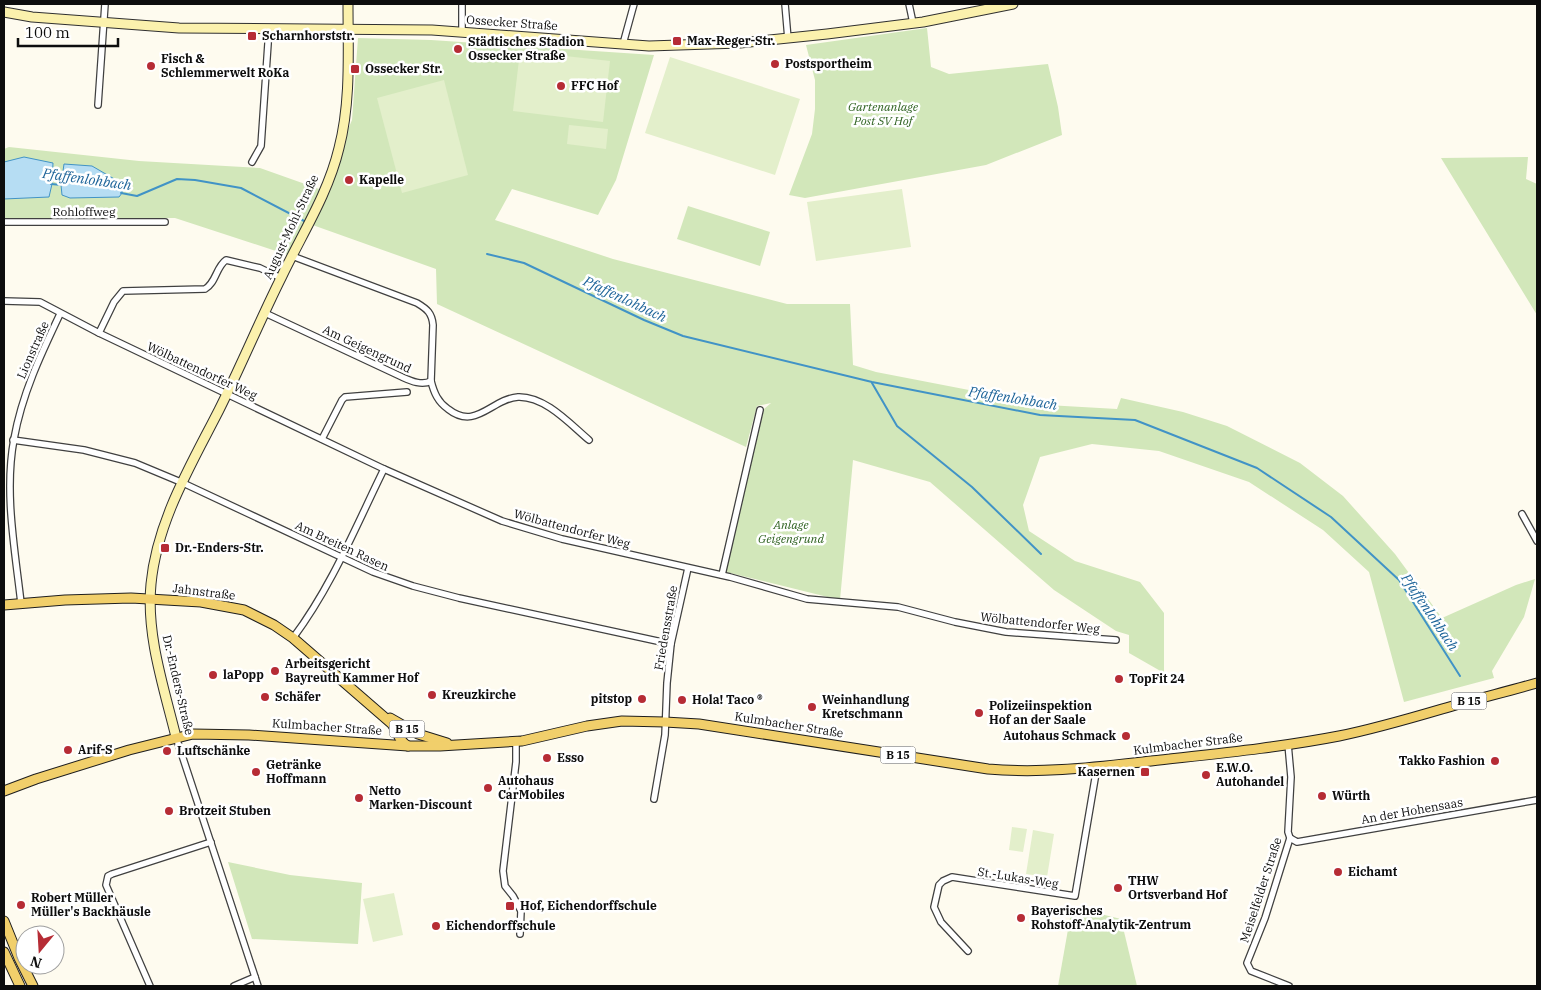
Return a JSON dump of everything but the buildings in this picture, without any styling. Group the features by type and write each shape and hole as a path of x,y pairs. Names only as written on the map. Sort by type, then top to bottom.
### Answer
{"main road":[{"name":"Jahnstraße","path":"4,604 112,598 150,598 201,602 244,610 274,624 293,638 391,723 396,729 399,740 408,746"},
{"name":"Kulmbacher Straße","path":"4,791 129,750 176,737 208,733 408,746 457,745 516,742 587,726 622,721 665,722 720,727 988,769 1028,772 1097,767 1288,744 1337,736 1402,722 1537,683"},
{"name":"B 15","path":"363,700 410,731 427,738 457,745"},
{"name":"Kulmbacher Straße","path":"4,787 36,779"},
{"path":"4,921 33,986"},
{"path":"4,952 20,986"}],"street":[{"path":"98,105 105,4"},
{"name":"August-Mohl-Straße","path":"227,393 281,278 307,229 327,184 339,147 346,106 348,4"},
{"path":"462,4 462,31"},
{"path":"622,44 634,4"},
{"path":"785,4 788,39"},
{"path":"910,4 913,23"},
{"name":"Ossecker Straße","path":"5,12 32,18 179,28 462,31 649,46 687,46 788,39 913,23 1013,4"},
{"path":"252,162 261,146 269,29"},
{"name":"Rohloffweg","path":"4,222 165,222"},
{"path":"292,256 417,303 428,309 432,317"},
{"path":"99,333 114,302 123,291 205,289 210,286 226,260 260,268 281,278"},
{"name":"Wölbattendorfer Weg","path":"4,301 40,302 99,333 384,469 502,520 562,539 722,575 808,599 898,607 955,622 1006,632 1116,640"},
{"name":"Am Geigengrund","path":"265,313 402,377 420,383 428,383 431,381 432,307"},
{"name":"Lionstraße","path":"20,603 11,499 11,469 14,440 24,398 39,358 60,314"},
{"path":"431,381 435,394 444,406 462,417 476,416 502,401 519,397 544,404 589,440"},
{"name":"Am Geigengrund","path":"322,439 345,397 407,392"},
{"name":"Dr.-Enders-Straße","path":"227,393 167,517 153,568 150,598 157,664 176,737 258,986"},
{"path":"722,575 760,410"},
{"name":"Am Breiten Rasen","path":"14,440 84,450 135,463 183,483 387,578 432,591 671,644"},
{"path":"293,638 316,605 384,469"},
{"path":"1522,514 1537,541"},
{"name":"Friedensstraße","path":"654,799 665,735 671,644 688,568"},
{"path":"516,742 516,762 503,871 505,886 521,911 520,934"},
{"name":"Meiselfelder Straße","path":"1288,744 1291,777 1288,832 1290,838 1265,918 1247,963 1251,971 1289,986"},
{"name":"St.-Lukas-Weg","path":"968,952 937,917 934,908 939,885 942,880 952,878 1075,896 1097,767"},
{"name":"An der Hohensaas","path":"1290,838 1297,842 1537,800"},
{"path":"150,986 106,885 106,880 112,874 211,842"},
{"path":"234,986 255,977"}],"green space":[{"name":"Gartenanlage Post SV Hof","path":"927,28 931,67 949,74 1048,64 1062,135 986,165 805,198 789,195 812,134 815,109 815,80 806,45"},
{"name":"Anlage Geigengrund","path":"358,38 431,40 654,55 616,180 598,215 512,189 495,220 613,259 787,304 850,304 853,365 876,372 1047,405 1117,409 1121,398 1183,412 1227,426 1300,463 1343,496 1395,554 1442,618 1516,585 1535,579 1524,617 1492,671 1494,678 1404,702 1369,572 1323,530 1249,482 1159,451 1092,444 1040,457 1023,505 1029,531 1075,561 1140,582 1164,613 1164,673 1129,653 1129,635 1116,631 1054,590 930,482 853,460 840,600 726,572 764,409 771,403 757,406 746,447 437,304 436,269 307,223 288,255 175,218 4,219 4,149 9,147 139,161 260,168 322,190 352,120"},
{"name":"FFC Hof","path":"520,51 610,61 603,122 513,111"},
{"path":"670,57 800,99 775,175 645,133"},
{"path":"444,80 468,175 402,193 377,98"},
{"path":"569,125 608,129 606,149 567,144"},
{"path":"1528,157 1526,179 1537,184 1537,315 1441,158"},
{"path":"902,189 911,247 816,261 807,202"},
{"path":"688,206 770,232 760,266 677,239"},
{"path":"1012,827 1027,829 1023,852 1009,850"},
{"path":"1033,830 1054,834 1047,877 1026,874"},
{"path":"228,862 290,875 362,883 358,944 252,939"},
{"path":"394,893 403,935 373,942 363,899"},
{"path":"1072,907 1121,919 1137,986 1058,986"}],"water":[{"path":"24,157 53,163 49,197 4,199 4,162"},
{"path":"64,164 92,166 123,184 122,193 119,197 70,198 62,195 61,185"}],"waterway":[{"name":"Pfaffenlohbach","path":"121,193 137,196 177,179 195,180 241,188 306,222"},
{"name":"Pfaffenlohbach","path":"51,184 62,185"},
{"name":"Pfaffenlohbach","path":"487,254 524,263 644,320 683,336 872,382 1040,415 1135,420 1257,468 1331,517 1399,580 1460,676"},
{"path":"872,383 897,426 972,487 1041,554"}],"place":[{"name":"Scharnhorststr.","path":"252,36"},
{"name":"Max-Reger-Str.","path":"677,41"},
{"name":"Städtisches Stadion Ossecker Straße","path":"458,49"},
{"name":"Postsportheim","path":"775,64"},
{"name":"Fisch & Schlemmerwelt RoKa","path":"151,66"},
{"name":"Ossecker Str.","path":"355,69"},
{"name":"FFC Hof","path":"561,86"},
{"name":"Kapelle","path":"349,180"},
{"name":"Dr.-Enders-Str.","path":"165,548"},
{"name":"Arbeitsgericht Bayreuth Kammer Hof","path":"275,671"},
{"name":"laPopp","path":"213,675"},
{"name":"TopFit 24","path":"1119,679"},
{"name":"Kreuzkirche","path":"432,695"},
{"name":"Schäfer","path":"265,697"},
{"name":"pitstop","path":"642,699"},
{"name":"Hola! Taco ®","path":"682,700"},
{"name":"Weinhandlung Kretschmann","path":"812,707"},
{"name":"Polizeiinspektion Hof an der Saale","path":"979,713"},
{"name":"Autohaus Schmack","path":"1126,736"},
{"name":"Arif-S","path":"68,750"},
{"name":"Luftschänke","path":"167,751"},
{"name":"Esso","path":"547,758"},
{"name":"Takko Fashion","path":"1495,761"},
{"name":"Getränke Hoffmann","path":"256,772"},
{"name":"Kasernen","path":"1145,772"},
{"name":"E.W.O. Autohandel","path":"1206,775"},
{"name":"Autohaus CarMobiles","path":"488,788"},
{"name":"Würth","path":"1322,796"},
{"name":"Netto Marken-Discount","path":"359,798"},
{"name":"Brotzeit Stuben","path":"169,811"},
{"name":"Eichamt","path":"1338,872"},
{"name":"THW Ortsverband Hof","path":"1118,888"},
{"name":"Robert Müller Müller's Backhäusle","path":"21,905"},
{"name":"Hof, Eichendorffschule","path":"510,906"},
{"name":"Bayerisches Rohstoff-Analytik-Zentrum","path":"1021,918"},
{"name":"Eichendorffschule","path":"436,926"}]}
